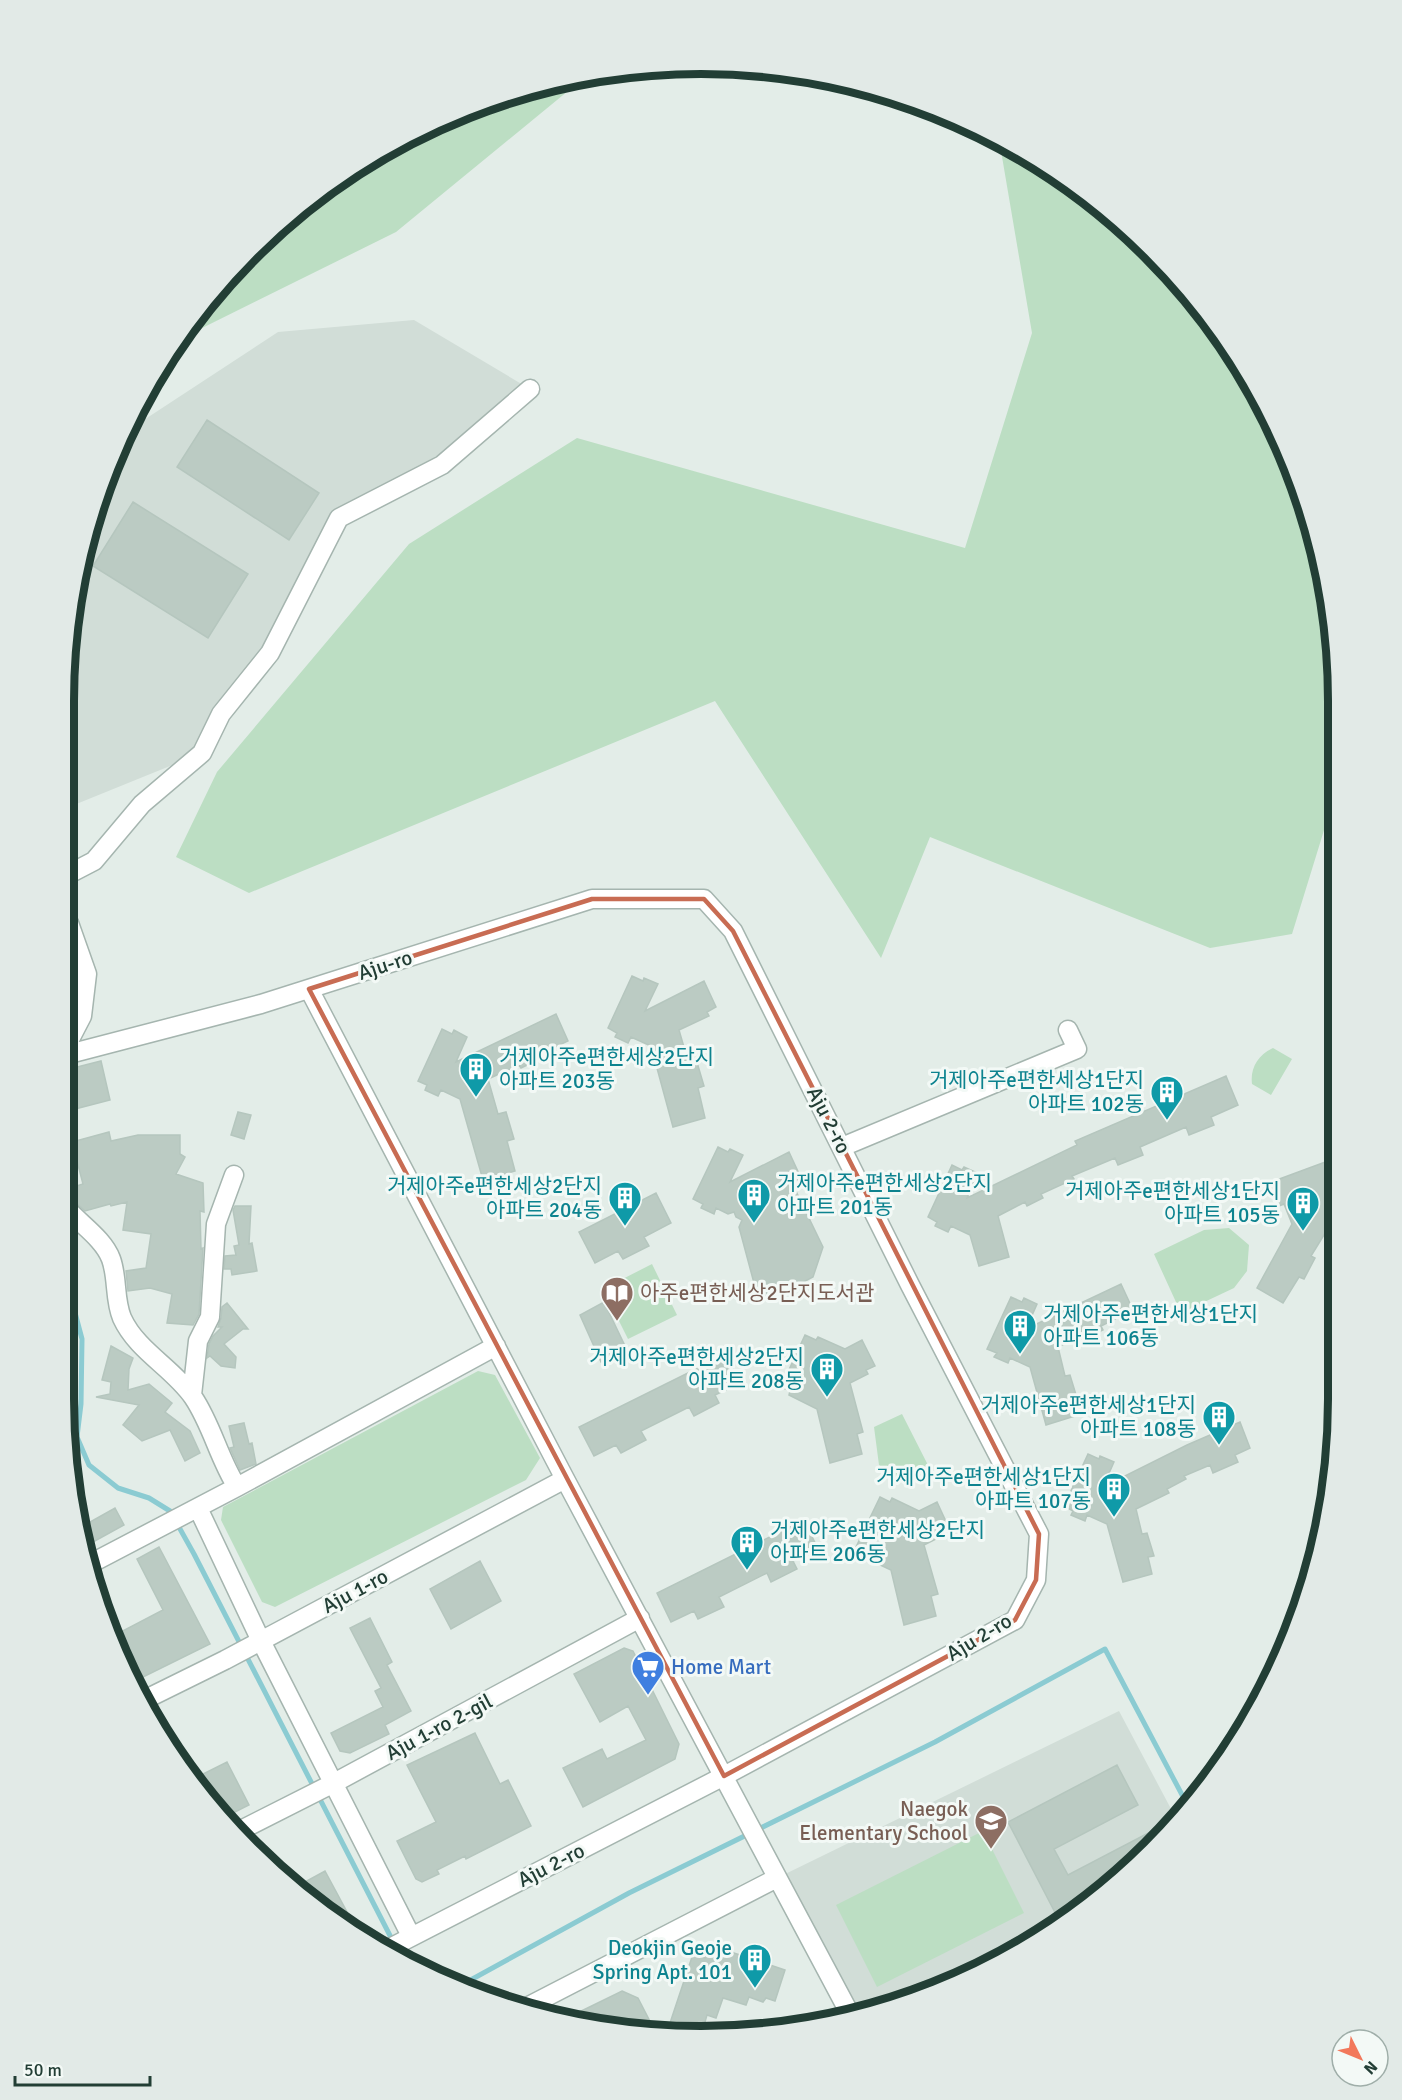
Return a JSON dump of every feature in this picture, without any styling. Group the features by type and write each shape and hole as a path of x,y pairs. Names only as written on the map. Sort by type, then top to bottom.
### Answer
{"street":[{"path":"74,871 94,861 142,804 202,753 221,714 270,652 339,518 442,465 530,389"},
{"name":"Aju-ro","path":"74,1053 261,1004 592,899 704,899"},
{"name":"Aju 2-ro","path":"394,1946 724,1776 1015,1620 1036,1580 1039,1534 915,1295 733,931 704,899"},
{"path":"74,937 87,974 82,1016 74,1031"},
{"path":"309,989 565,1479 847,2009"},
{"path":"842,1147 1077,1049 1068,1030"},
{"path":"192,1395 198,1341 210,1317 216,1224 234,1175"},
{"path":"74,1216 106,1248 112,1260 122,1318 133,1335 192,1395 205,1418 227,1472 237,1487"},
{"path":"95,1561 496,1346"},
{"name":"Aju 1-ro","path":"149,1697 225,1660 565,1479"},
{"path":"198,1508 261,1641 411,1936"},
{"name":"Aju 1-ro 2-gil","path":"244,1829 334,1783 640,1618"},
{"path":"534,2003 777,1878"}],"highlighted area":[{"path":"592,899 704,899 733,931 1039,1534 1036,1580 1015,1620 724,1776 309,989"}],"shaded area":[{"path":"414,320 530,389 442,465 339,518 202,753 74,805 75,660 79,619 95,539 121,461 137,424 278,332"},
{"name":"Naegok Elementary School","path":"1119,1711 1173,1813 1115,1871 1050,1921 979,1962 941,1979 903,1993 847,2009 777,1878"}],"green space":[{"path":"572,88 396,232 193,332 229,287 257,257 287,229 352,179 423,138 461,121 499,107"},
{"path":"1001,150 1050,179 1083,203 1145,257 1173,287 1223,352 1264,423 1281,461 1307,539 1316,579 1323,619 1328,701 1328,817 1292,934 1210,948 930,837 881,958 715,701 249,893 176,857 217,772 409,544 577,438 965,548 1032,333"},
{"path":"1273,1048 1292,1059 1271,1095 1252,1084 1252,1073 1263,1054"},
{"path":"1229,1228 1249,1245 1247,1271 1234,1288 1181,1313 1154,1254 1204,1230"},
{"path":"652,1264 677,1315 628,1339 603,1289"},
{"path":"478,1371 495,1375 540,1458 526,1480 275,1607 262,1602 221,1520 223,1507"},
{"path":"902,1414 931,1471 905,1485 879,1465 874,1427"},
{"path":"983,1831 1024,1913 877,1987 836,1905"}],"building":[{"path":"207,420 319,493 289,540 177,467"},
{"path":"133,502 248,574 208,638 93,566"},
{"path":"632,976 658,984 645,1011 704,981 716,1007 707,1012 709,1016 679,1030 688,1061 696,1059 704,1086 698,1088 705,1118 673,1127 651,1046 631,1037 628,1043 615,1037 617,1033 608,1028"},
{"name":"거제아주e편한세상2단지 아파트 203동","path":"556,1014 568,1041 536,1056 538,1060 521,1068 519,1065 488,1079 498,1114 506,1112 514,1139 507,1141 515,1171 483,1180 460,1099 441,1090 438,1096 425,1090 427,1085 418,1081 442,1029 452,1034 454,1030 467,1037 456,1062"},
{"path":"101,1061 110,1100 75,1109 74,1068"},
{"path":"1226,1076 1238,1105 1211,1117 1214,1125 1189,1135 1186,1127 1140,1147 1143,1155 1118,1165 1115,1158 1072,1176 1074,1179 1041,1194 1043,1198 1027,1206 1025,1202 998,1216 1009,1257 979,1266 970,1235 951,1226 948,1232 935,1226 937,1222 928,1217 952,1165 977,1173 967,1198 1077,1145 1075,1141"},
{"path":"238,1112 251,1115 244,1139 231,1135"},
{"path":"109,1132 111,1141 138,1135 180,1135 180,1154 185,1157 176,1174 203,1183 204,1212 200,1211 201,1249 203,1248 199,1314 193,1325 167,1323 172,1294 150,1288 128,1291 126,1271 146,1268 151,1234 123,1230 127,1202 85,1211 74,1201 74,1187 83,1184 74,1141"},
{"name":"거제아주e편한세상2단지 아파트 201동","path":"718,1147 743,1155 730,1182 789,1152 801,1178 792,1183 823,1247 813,1277 790,1289 758,1298 739,1227 742,1220 736,1217 734,1212 728,1214 716,1208 714,1214 701,1208 703,1204 693,1199"},
{"name":"거제아주e편한세상1단지 아파트 105동","path":"1328,1161 1328,1230 1311,1256 1315,1258 1304,1279 1299,1277 1283,1303 1257,1288 1292,1224 1284,1204 1279,1206 1274,1193 1278,1191 1274,1181"},
{"name":"거제아주e편한세상2단지 아파트 204동","path":"656,1193 671,1223 644,1237 649,1246 623,1259 618,1251 595,1263 579,1232"},
{"path":"235,1206 251,1206 249,1244 252,1243 257,1271 232,1275 231,1269 224,1269 225,1256 236,1255 234,1246 239,1245 233,1210"},
{"name":"거제아주e편한세상1단지 아파트 106동","path":"1121,1284 1133,1310 1101,1326 1103,1330 1086,1338 1084,1334 1058,1347 1065,1376 1070,1375 1077,1398 1071,1400 1075,1416 1046,1425 1030,1367 1010,1358 1008,1363 994,1357 997,1353 987,1349 1011,1297 1022,1302 1024,1298 1037,1304 1026,1329"},
{"path":"604,1302 626,1348 601,1362 580,1315"},
{"path":"227,1303 248,1329 243,1329 224,1344 236,1357 235,1368 221,1366 210,1356 207,1358 209,1344 222,1327 218,1327 222,1307"},
{"name":"거제아주e편한세상2단지 아파트 208동","path":"805,1335 816,1340 818,1337 845,1349 862,1340 875,1366 866,1370 868,1374 850,1383 863,1432 857,1434 862,1454 830,1463 817,1409 789,1395 790,1391 781,1387"},
{"path":"111,1346 133,1358 129,1369 128,1390 149,1384 172,1403 165,1412 190,1431 200,1453 185,1461 170,1430 142,1441 123,1425 139,1405 96,1397 110,1394 111,1382 102,1380"},
{"path":"726,1354 740,1383 715,1395 719,1403 694,1416 689,1407 641,1431 646,1440 621,1453 616,1445 594,1456 579,1427"},
{"name":"거제아주e편한세상1단지 아파트 107동","path":"1240,1422 1250,1448 1235,1455 1238,1462 1213,1473 1210,1465 1184,1476 1186,1479 1167,1489 1169,1493 1136,1509 1142,1534 1147,1533 1154,1556 1148,1557 1152,1574 1123,1582 1107,1524 1087,1515 1085,1521 1071,1515 1073,1511 1064,1506 1088,1454 1114,1462 1103,1487 1187,1445"},
{"path":"244,1423 249,1444 252,1443 256,1464 240,1470 230,1448 234,1447 229,1426"},
{"path":"880,1497 890,1502 892,1498 919,1511 937,1502 949,1528 940,1532 942,1536 924,1545 938,1594 931,1596 936,1616 904,1625 891,1570 863,1557 865,1553 855,1549"},
{"path":"115,1508 124,1525 91,1543 87,1524"},
{"name":"거제아주e편한세상2단지 아파트 206동","path":"804,1520 818,1549 793,1561 797,1569 771,1582 767,1573 719,1597 724,1607 698,1619 694,1611 671,1622 657,1593"},
{"path":"159,1547 210,1644 139,1679 119,1633 163,1610 137,1559"},
{"path":"480,1561 501,1601 451,1629 430,1589"},
{"path":"370,1618 392,1662 387,1665 411,1711 385,1725 389,1734 350,1753 340,1751 331,1733 383,1707 375,1691 381,1688 350,1628"},
{"path":"624,1648 633,1651 679,1744 675,1759 583,1807 563,1768 602,1749 607,1759 646,1740 628,1706 600,1722 574,1674"},
{"path":"475,1733 500,1784 508,1780 531,1826 466,1859 465,1856 437,1870 439,1874 422,1882 416,1879 397,1841 436,1822 407,1765"},
{"path":"227,1762 249,1805 230,1814 199,1776"},
{"path":"1117,1765 1138,1805 1054,1849 1068,1875 1160,1827 1115,1871 1057,1916 1008,1822"},
{"path":"325,1871 347,1912 343,1914 302,1883"},
{"name":"Deokjin Geoje Spring Apt. 101","path":"710,1945 785,1970 775,2001 766,1998 763,2002 749,1997 746,2005 723,1998 716,2018 707,2015 704,2026 669,2025 693,1954 705,1958"},
{"path":"622,1991 638,1998 651,2024 619,2021 576,2013"}],"waterway":[{"path":"74,1309 82,1339 81,1404 77,1437 89,1465 118,1488 149,1498 170,1511 396,1947"},
{"path":"468,1982 629,1893 935,1742 1105,1649 1184,1799"}],"place":[{"name":"거제아주e편한세상2단지 아파트 203동","path":"476,1098"},
{"name":"거제아주e편한세상1단지 아파트 102동","path":"1167,1121"},
{"name":"거제아주e편한세상2단지 아파트 201동","path":"754,1224"},
{"name":"거제아주e편한세상2단지 아파트 204동","path":"625,1227"},
{"name":"거제아주e편한세상1단지 아파트 105동","path":"1303,1232"},
{"name":"아주e편한세상2단지도서관","path":"617,1322"},
{"name":"거제아주e편한세상1단지 아파트 106동","path":"1020,1355"},
{"name":"거제아주e편한세상2단지 아파트 208동","path":"827,1398"},
{"name":"거제아주e편한세상1단지 아파트 108동","path":"1219,1446"},
{"name":"거제아주e편한세상1단지 아파트 107동","path":"1114,1518"},
{"name":"거제아주e편한세상2단지 아파트 206동","path":"747,1571"},
{"name":"Home Mart","path":"648,1696"},
{"name":"Naegok Elementary School","path":"991,1850"},
{"name":"Deokjin Geoje Spring Apt. 101","path":"755,1989"}]}
